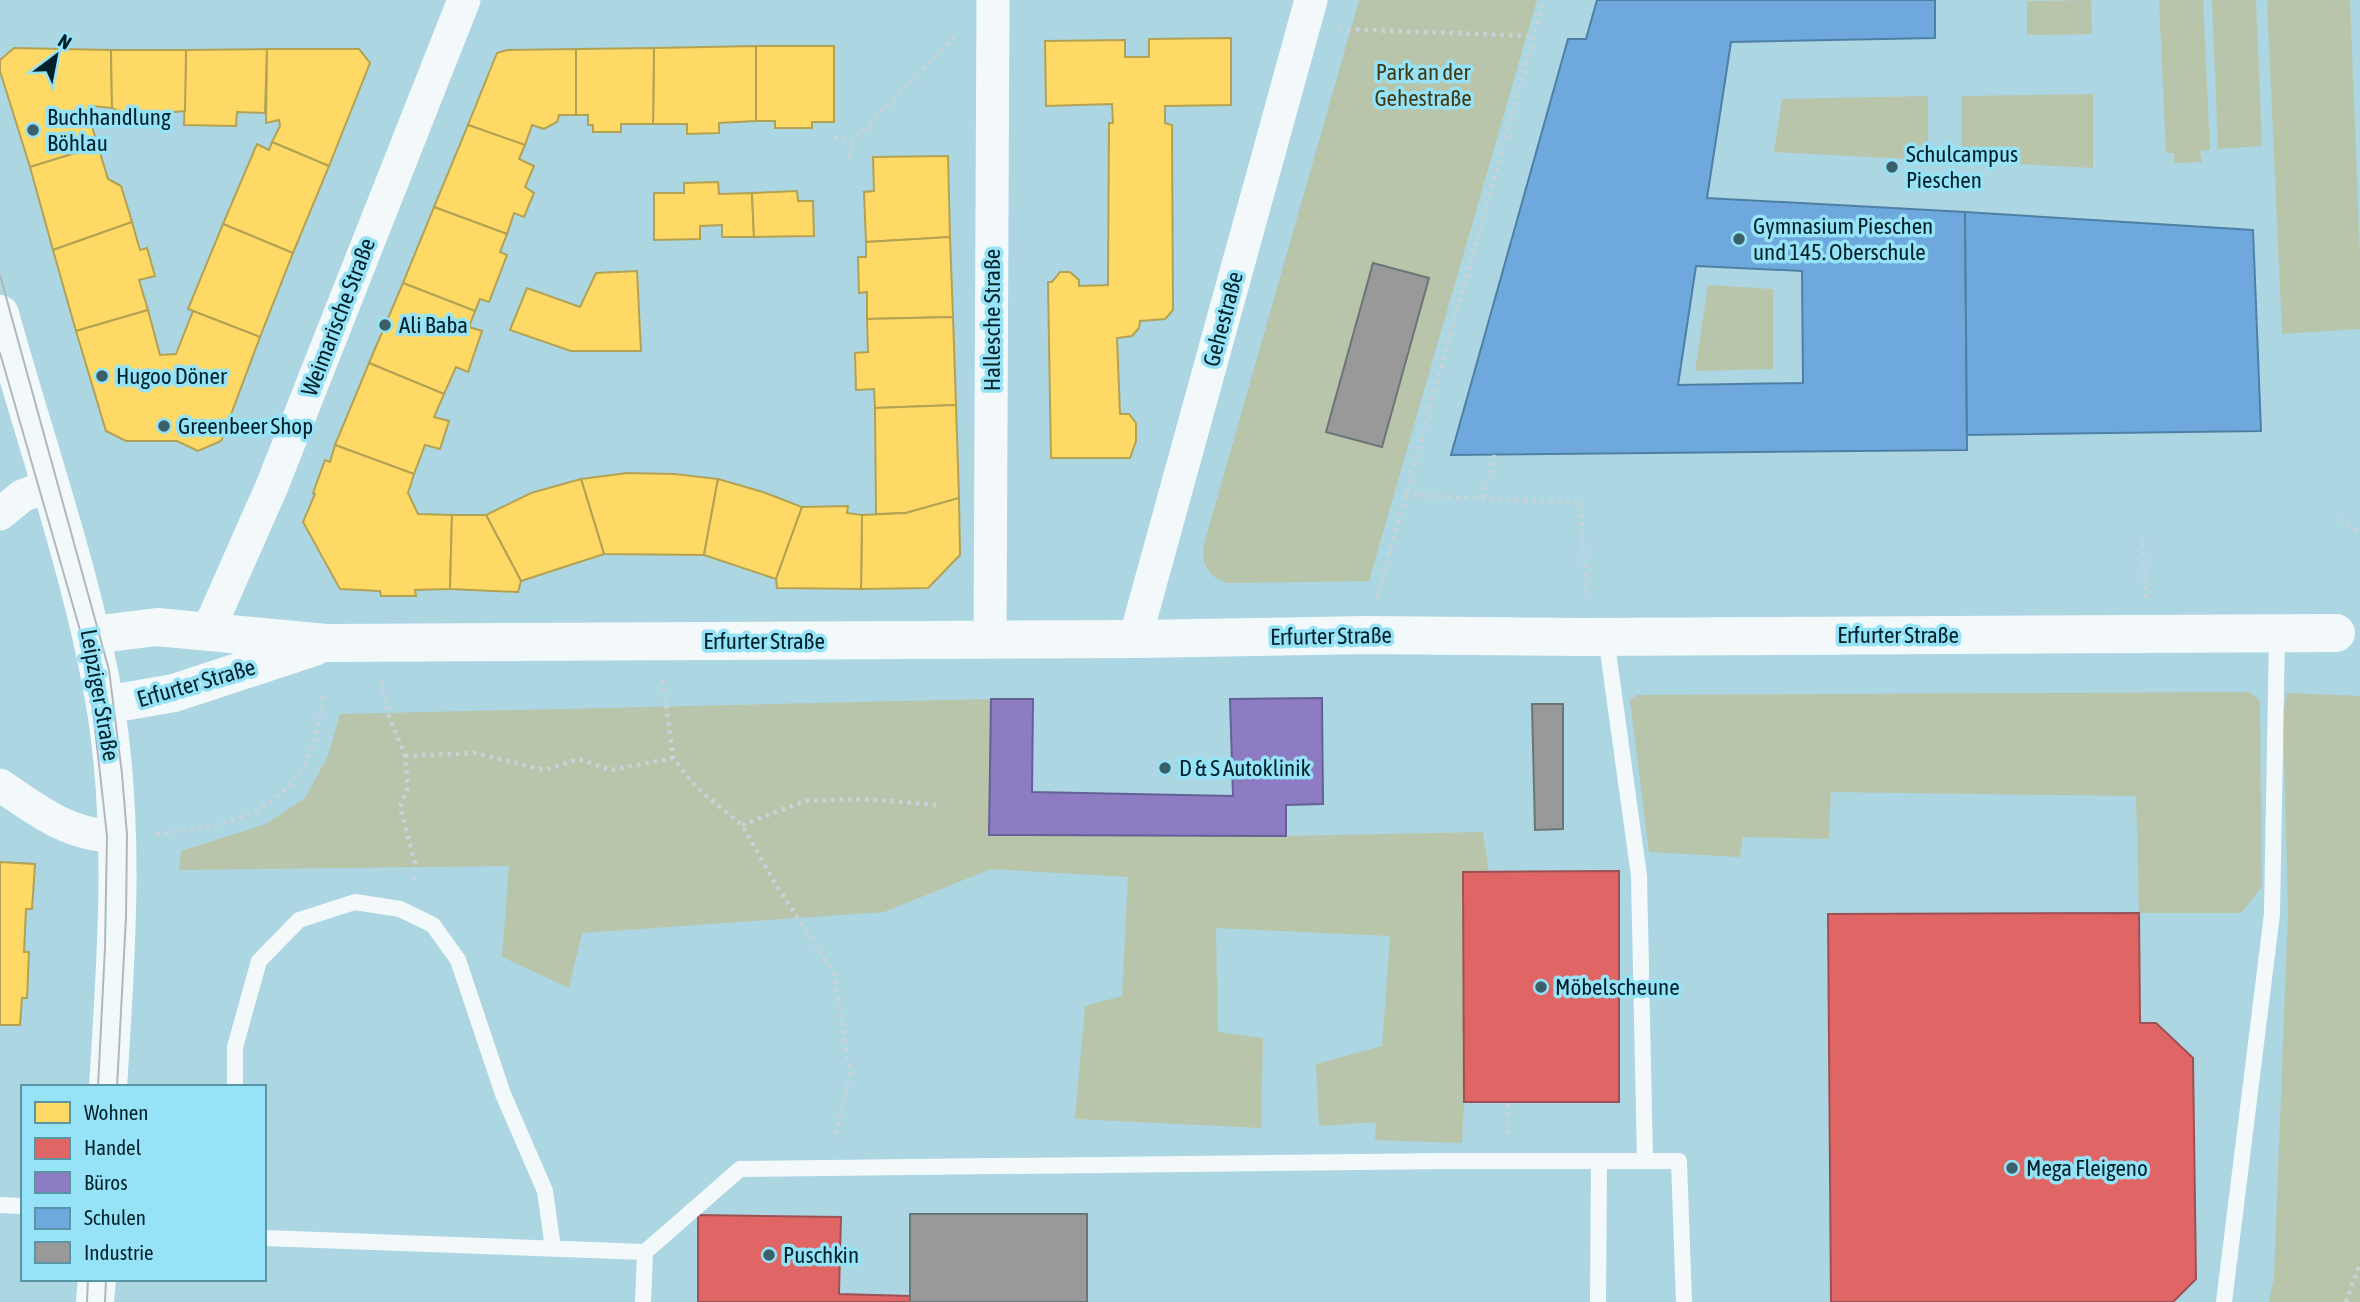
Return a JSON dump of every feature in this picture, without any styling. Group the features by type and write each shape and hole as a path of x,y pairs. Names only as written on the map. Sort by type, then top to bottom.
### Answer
{"street":[{"name":"Weimarische Straße","path":"208,631 272,486 464,0"},
{"name":"Hallesche Straße","path":"990,640 993,0"},
{"name":"Gehestraße","path":"1135,639 1307,14"},
{"name":"Leipziger Straße","path":"0,314 92,635 105,705 117,836 114,992 108,1085"},
{"path":"0,514 22,496 50,485"},
{"name":"Erfurter Straße","path":"92,635 157,627 326,643 374,643 1135,639 1367,635 1595,637 2336,633"},
{"name":"Erfurter Straße","path":"105,705 174,693 326,643"},
{"path":"0,785 49,820 84,832 117,836"},
{"path":"95,1302 97,1281"}],"lane":[{"path":"2224,1302 2272,914 2277,634"},
{"path":"1595,637 1639,876 1645,1160"},
{"path":"235,1085 235,1047 259,961 299,920 355,902 400,909 433,925 458,960 503,1094 545,1191 553,1248"},
{"path":"1598,1302 1599,1161"},
{"path":"266,1238 645,1252 740,1169 1679,1161 1684,1302"},
{"path":"0,1205 21,1206"},
{"path":"643,1302 645,1252"}],"path":[{"path":"1367,635 1544,0"},
{"path":"1307,14 1533,36"},
{"path":"849,158 853,141 961,28"},
{"path":"834,137 853,141"},
{"path":"1482,498 1495,455"},
{"path":"1405,495 1581,503 1586,575 1595,637"},
{"path":"2340,519 2360,534"},
{"path":"2143,536 2144,572"},
{"path":"659,642 673,758 697,788 742,825 776,885 834,974 850,1074 827,1168"},
{"path":"374,643 388,713 405,756 408,787 400,807 416,867 411,915"},
{"path":"117,836 176,832 224,824 257,812 290,785 313,748 324,691"},
{"path":"405,756 474,753 544,770 579,759 611,770 673,758"},
{"path":"742,825 804,801 864,799 936,805"},
{"path":"2346,1302 2360,1263"}],"green space":[{"name":"Park an der Gehestraße","path":"1359,0 1537,0 1369,581 1228,583 1216,578 1207,569 1203,558 1204,544"},
{"path":"2091,0 2092,34 2027,35 2027,1"},
{"path":"2159,0 2203,0 2210,150 2200,151 2202,162 2174,163 2174,153 2166,153"},
{"path":"2212,0 2256,0 2262,146 2218,149"},
{"path":"2267,0 2350,0 2360,255 2360,329 2282,334"},
{"path":"2093,94 2093,168 1962,161 1961,96"},
{"path":"1928,96 1928,160 1774,152 1782,99"},
{"path":"1708,285 1773,289 1773,369 1695,371"},
{"path":"2250,692 2260,701 2262,887 2241,913 2139,913 2136,796 1831,792 1829,839 1743,837 1740,857 1649,852 1630,700 1637,695"},
{"path":"2287,693 2360,696 2360,1302 2269,1302 2274,1276 2288,912 2283,713"},
{"path":"991,699 990,835 1286,836 1483,832 1489,872 1463,872 1462,1143 1375,1140 1376,1122 1319,1126 1316,1064 1382,1046 1390,936 1216,928 1218,1032 1263,1038 1261,1128 1075,1119 1085,1006 1122,996 1128,877 991,869 884,912 582,933 569,988 502,957 509,866 179,870 181,851 266,824 305,798 328,756 340,714"}],"building: Wohnen":[{"path":"1231,38 1231,105 1165,106 1165,123 1172,125 1173,310 1165,319 1140,321 1139,328 1132,336 1117,338 1120,414 1129,414 1136,423 1136,441 1130,458 1051,458 1048,282 1052,282 1060,272 1070,272 1079,280 1079,286 1108,285 1109,123 1113,123 1112,104 1046,106 1045,41 1125,40 1125,57 1149,57 1149,39"},
{"path":"756,46 756,121 719,123 719,133 687,134 687,124 653,124 654,48"},
{"path":"756,46 834,46 834,122 812,122 812,128 775,128 775,121 756,121"},
{"path":"14,48 111,50 112,108 93,106 87,110 98,146 30,167 0,71 0,60"},
{"path":"654,48 653,124 621,124 621,132 593,132 593,125 588,125 588,115 576,115 576,49"},
{"path":"267,49 265,113 237,112 236,126 184,125 186,50"},
{"path":"267,49 359,49 370,63 329,166 272,142 280,126 279,120 266,123"},
{"path":"576,49 576,115 559,115 557,122 544,129 532,125 525,145 468,125 497,53 507,50"},
{"path":"111,50 186,50 185,111 161,113 160,120 132,120 133,112 112,108"},
{"path":"468,125 525,145 519,159 534,166 525,187 534,193 524,217 514,213 507,234 434,207"},
{"path":"272,142 329,166 293,253 223,224 257,144 269,150"},
{"path":"98,146 108,179 121,186 132,222 53,250 30,167"},
{"path":"948,156 950,237 866,242 864,192 874,191 873,157"},
{"path":"718,182 719,194 752,193 754,237 722,237 722,225 700,226 700,239 654,240 654,193 684,193 684,183"},
{"path":"797,191 798,201 813,201 814,236 754,237 752,193"},
{"path":"434,207 507,234 500,252 507,255 489,302 480,299 475,311 403,283"},
{"path":"132,222 140,250 147,248 155,276 139,280 148,310 76,331 53,250"},
{"path":"223,224 293,253 260,337 188,309"},
{"path":"950,237 953,317 867,319 867,292 859,293 858,257 866,257 866,242"},
{"path":"637,271 641,351 571,351 510,330 527,288 580,307 596,273"},
{"path":"403,283 475,311 469,327 482,331 468,372 456,367 444,394 369,363"},
{"path":"148,310 160,355 176,354 193,311 260,337 221,441 198,451 177,441 126,441 106,431 76,331"},
{"path":"953,317 956,405 875,408 874,389 856,390 855,353 868,352 867,319"},
{"path":"369,363 444,394 434,417 449,421 440,449 425,445 414,474 335,445"},
{"path":"956,405 959,498 906,513 876,514 875,408"},
{"path":"335,445 414,474 408,493 418,514 452,515 450,589 415,590 416,596 381,596 380,591 340,589 303,522 325,460 330,462"},
{"path":"627,473 675,474 718,479 704,555 604,554 581,479"},
{"path":"581,479 604,554 521,581 486,515 531,493"},
{"path":"718,479 802,507 776,579 704,555"},
{"path":"959,498 960,555 928,588 861,589 862,515 906,513"},
{"path":"848,506 847,513 862,515 861,589 777,588 776,579 802,507"},
{"path":"452,515 486,515 521,581 518,592 450,589"},
{"path":"0,862 35,864 32,909 26,909 24,952 29,952 27,998 22,998 20,1025 0,1025"}],"building: Handel":[{"name":"Möbelscheune","path":"1619,871 1619,1102 1464,1102 1463,872"},
{"name":"Mega Fleigeno","path":"2139,913 2140,1023 2156,1023 2193,1058 2196,1279 2173,1302 1831,1302 1828,914"},
{"name":"Puschkin","path":"698,1215 841,1217 839,1294 910,1296 910,1302 698,1302"}],"building: Büros":[{"path":"1322,698 1323,804 1286,805 1286,836 989,835 991,699 1033,699 1032,792 1233,796 1230,699"}],"building: Schulen":[{"name":"Gymnasium Pieschen und 145. Oberschule","path":"1597,0 1935,0 1935,38 1731,42 1707,198 1965,212 1967,450 1451,455 1568,39 1586,39","holes":["1696,266 1802,271 1803,383 1678,385"]},
{"path":"1965,212 2253,230 2261,431 1967,435"}],"building: Industrie":[{"path":"1373,263 1429,278 1382,447 1326,432"},
{"path":"1532,704 1563,704 1563,829 1535,830"},
{"path":"910,1214 1087,1214 1087,1302 910,1302"}],"tram line":[{"path":"0,275 109,670 127,835 126,917 117,1085"},
{"path":"0,353 82,637 91,693 107,836 98,1085"},
{"path":"87,1302 88,1281"},
{"path":"105,1302 106,1281"}],"place":[{"name":"Buchhandlung Böhlau","path":"33,130"},
{"name":"Schulcampus Pieschen","path":"1892,167"},
{"name":"Gymnasium Pieschen und 145. Oberschule","path":"1739,239"},
{"name":"Ali Baba","path":"385,325"},
{"name":"Hugoo Döner","path":"102,376"},
{"name":"Greenbeer Shop","path":"164,426"},
{"name":"D & S Autoklinik","path":"1165,768"},
{"name":"Möbelscheune","path":"1541,987"},
{"name":"Mega Fleigeno","path":"2012,1168"},
{"name":"Puschkin","path":"769,1255"}]}
